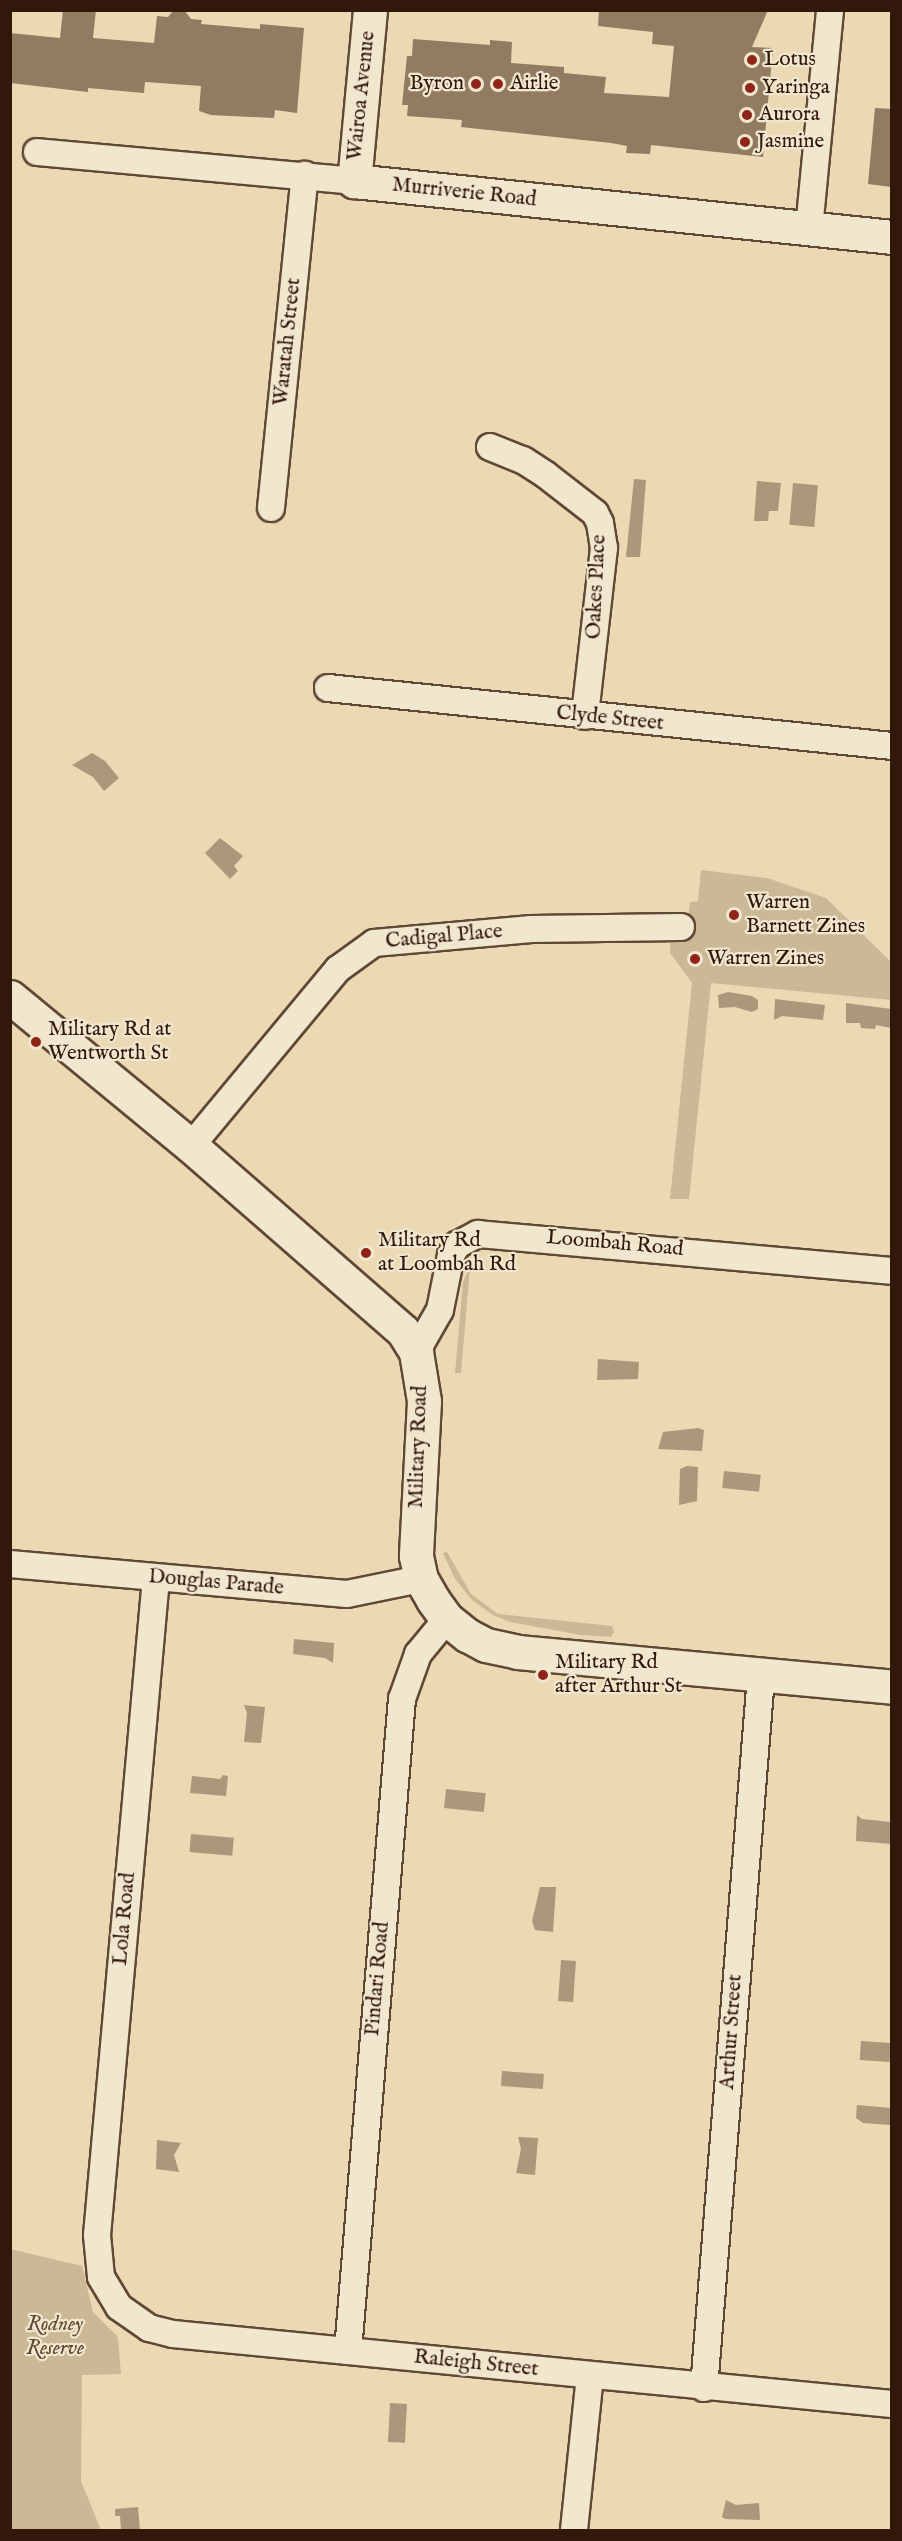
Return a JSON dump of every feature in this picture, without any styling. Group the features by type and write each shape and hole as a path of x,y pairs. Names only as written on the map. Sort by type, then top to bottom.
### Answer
{"street":[{"name":"Wairoa Avenue","path":"354,181 370,10"},
{"path":"809,229 830,10"},
{"name":"Murriverie Road","path":"36,152 305,175 891,237"},
{"name":"Waratah Street","path":"271,508 305,175"},
{"name":"Oakes Place","path":"490,447 522,460 546,475 595,513 600,523 604,548 585,716"},
{"name":"Clyde Street","path":"328,688 891,747"},
{"name":"Cadigal Place","path":"191,1146 338,969 374,943 531,929 681,927"},
{"name":"Military Road","path":"10,996 381,1308 416,1352 424,1401 414,1534 421,1579 447,1618 486,1645 518,1652 891,1687"},
{"name":"Loombah Road","path":"416,1352 440,1310 451,1256 457,1245 478,1234 891,1271"},
{"name":"Douglas Parade","path":"10,1564 347,1594 421,1579"},
{"name":"Lola Road","path":"97,2260 156,1578"},
{"name":"Pindari Road","path":"348,2351 402,1699 418,1654 447,1618"},
{"name":"Arthur Street","path":"705,2388 761,1676"},
{"name":"Raleigh Street","path":"97,2260 101,2277 119,2307 149,2328 705,2388 891,2404"},
{"path":"574,2530 590,2376"}],"green space":[{"path":"701,870 767,878 826,898 891,962 891,1000 711,983 689,1199 670,1199 692,983 670,953 670,943 685,942 690,902 698,901"},
{"path":"470,1267 461,1373 455,1373 463,1282"},
{"path":"447,1552 471,1594 498,1614 612,1626 614,1632 611,1637 581,1635 510,1622 493,1615 472,1600 455,1579 443,1553"},
{"name":"Rodney Reserve","path":"10,2249 82,2266 93,2312 118,2337 121,2374 82,2375 81,2481 101,2530 11,2530"}],"shaded area":[{"path":"634,479 646,480 640,557 626,557"},
{"path":"757,481 781,483 778,511 769,511 768,521 754,521"},
{"path":"793,483 818,485 814,527 789,525"},
{"path":"92,753 105,761 119,778 104,791 93,777 72,765"},
{"path":"220,838 243,856 234,866 238,871 230,879 205,853"},
{"path":"728,992 752,996 758,1000 758,1009 752,1012 735,1007 719,1008 718,995"},
{"path":"775,999 825,1005 823,1020 782,1016 774,1020"},
{"path":"846,1003 891,1009 891,1028 876,1025 875,1029 861,1028 860,1023 846,1023"},
{"path":"598,1359 639,1362 638,1379 597,1380"},
{"path":"698,1428 704,1430 702,1451 658,1449 663,1432"},
{"path":"687,1466 698,1467 697,1501 679,1505 680,1469"},
{"path":"724,1471 761,1475 759,1492 722,1488"},
{"path":"294,1639 334,1643 333,1663 325,1658 293,1654"},
{"path":"244,1705 265,1707 261,1743 244,1742 247,1713"},
{"path":"223,1775 228,1776 226,1796 190,1793 192,1776 220,1779"},
{"path":"446,1789 486,1793 484,1812 444,1808"},
{"path":"857,1815 862,1819 891,1822 891,1844 856,1841"},
{"path":"191,1834 234,1838 232,1856 189,1852"},
{"path":"540,1887 556,1887 553,1932 535,1930 532,1921"},
{"path":"561,1960 576,1961 573,2002 558,2001"},
{"path":"861,2041 891,2043 890,2062 860,2060"},
{"path":"502,2071 544,2074 543,2089 501,2086"},
{"path":"857,2105 891,2108 891,2125 863,2123 856,2118"},
{"path":"518,2137 538,2138 535,2175 516,2173 521,2149"},
{"path":"157,2140 181,2143 174,2155 179,2172 156,2169"},
{"path":"390,2403 407,2404 405,2443 388,2442"},
{"path":"726,2500 736,2505 759,2503 760,2520 725,2519 722,2517"},
{"path":"138,2507 140,2530 121,2530 120,2516 115,2516 115,2509"}],"building":[{"path":"63,10 96,10 93,38 154,43 157,16 168,17 174,10 184,10 191,19 202,20 201,24 260,29 260,24 304,28 297,113 275,110 274,118 211,115 199,111 201,86 145,82 144,93 88,88 88,92 10,83 10,33 60,38"},
{"path":"599,10 768,10 752,47 773,48 763,157 651,145 650,154 626,153 627,146 611,143 461,127 462,120 407,116 408,105 402,105 407,56 412,56 413,39 490,45 490,40 512,42 511,63 564,67 564,73 606,77 604,93 669,97 674,46 652,44 653,32 598,26"},
{"path":"875,108 891,109 891,187 868,184"}],"place":[{"name":"Lotus","path":"752,60"},
{"name":"Byron","path":"476,84"},
{"name":"Airlie","path":"498,84"},
{"name":"Yaringa","path":"750,88"},
{"name":"Aurora","path":"747,115"},
{"name":"Jasmine","path":"745,142"},
{"name":"Warren Barnett Zines","path":"734,915"},
{"name":"Warren Zines","path":"695,959"},
{"name":"Military Rd at Wentworth St","path":"36,1042"},
{"name":"Military Rd at Loombah Rd","path":"366,1253"},
{"name":"Military Rd after Arthur St","path":"543,1675"}]}
